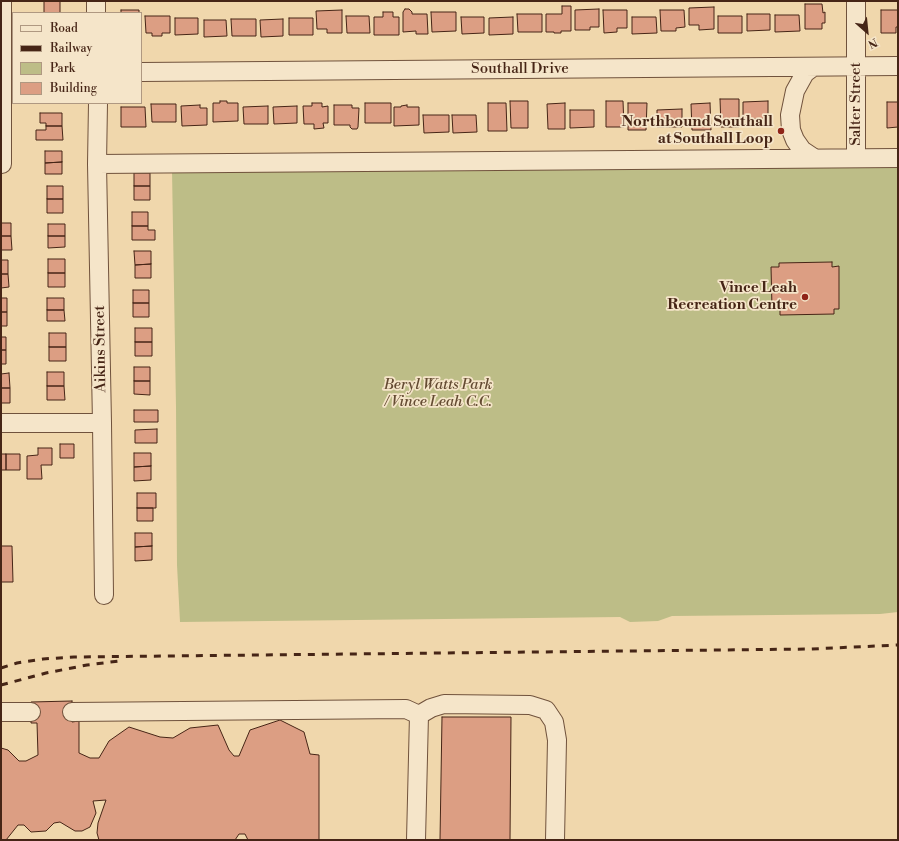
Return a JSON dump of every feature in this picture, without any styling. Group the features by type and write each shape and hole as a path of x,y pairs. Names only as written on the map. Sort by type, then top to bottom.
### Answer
{"street":[{"path":"1,164 2,1"},
{"path":"96,1 96,12"},
{"name":"Salter Street","path":"856,1 856,158"},
{"name":"Southall Drive","path":"142,72 898,66"},
{"path":"813,67 805,73 795,91 790,115 791,130 795,140 802,150 814,158"},
{"name":"Aikins Street","path":"98,104 97,164 104,595"},
{"path":"97,164 898,158"},
{"path":"1,423 102,423"},
{"path":"418,715 431,708 444,704 530,705 546,710 554,722 557,740 555,840"},
{"path":"72,712 406,709 418,715"},
{"path":"1,712 31,712"},
{"path":"416,840 418,715"}],"green space":[{"name":"Beryl Watts Park / Vince Leah C.C.","path":"898,163 898,612 880,614 672,616 658,621 630,622 620,617 180,622 177,565 172,170"}],"building":[{"path":"44,1 60,1 60,12 44,12"},
{"path":"805,4 822,4 823,13 825,12 825,23 822,23 822,29 805,29"},
{"path":"562,6 571,6 571,31 561,31 561,33 546,32 546,14 562,14"},
{"path":"714,7 714,29 699,30 699,25 689,25 689,8"},
{"path":"405,9 409,9 412,14 427,14 428,34 416,34 416,31 403,32 403,12"},
{"path":"599,9 599,27 590,27 590,30 575,30 575,10"},
{"path":"121,10 139,10 139,12 121,12"},
{"path":"342,10 342,33 327,33 327,29 317,29 316,11"},
{"path":"603,10 627,10 627,28 617,28 617,32 604,33"},
{"path":"660,10 684,10 685,27 676,28 676,31 661,31"},
{"path":"881,10 898,10 898,27 896,27 896,33 881,33"},
{"path":"383,12 393,12 393,17 399,17 399,35 374,35 374,17 383,17"},
{"path":"431,12 456,12 456,31 432,32"},
{"path":"517,14 542,14 542,32 518,32"},
{"path":"747,14 770,14 770,30 747,31"},
{"path":"775,15 799,15 800,31 775,32"},
{"path":"145,16 170,16 170,33 162,33 162,36 152,36 152,33 146,33"},
{"path":"346,16 369,16 370,33 347,33"},
{"path":"718,16 742,16 742,33 718,33"},
{"path":"461,17 484,17 484,33 462,34"},
{"path":"513,17 513,34 489,35 489,18"},
{"path":"632,17 656,17 657,33 632,34"},
{"path":"175,18 198,18 198,34 175,35"},
{"path":"289,18 313,18 313,35 289,35"},
{"path":"231,19 256,19 256,36 232,36"},
{"path":"283,19 283,36 261,37 260,20"},
{"path":"204,20 226,20 227,36 204,37"},
{"path":"720,99 739,99 739,127 721,127"},
{"path":"220,101 227,101 227,103 238,103 238,121 213,122 213,103 220,103"},
{"path":"510,101 528,101 528,128 511,128"},
{"path":"606,101 623,101 624,127 606,127"},
{"path":"768,101 768,119 743,119 743,102"},
{"path":"887,102 898,102 898,127 887,128"},
{"path":"312,103 322,103 322,107 328,106 328,123 323,123 324,128 314,129 314,124 304,124 303,106 312,106"},
{"path":"365,103 391,103 391,123 365,123"},
{"path":"488,103 506,103 507,131 488,131"},
{"path":"565,103 565,129 548,129 547,104"},
{"path":"628,103 647,103 646,130 628,130"},
{"path":"710,103 711,130 692,130 691,104"},
{"path":"151,104 176,104 176,122 152,122"},
{"path":"200,105 200,108 207,108 207,125 182,126 181,106"},
{"path":"334,105 352,105 352,108 359,108 357,129 352,129 350,125 334,125"},
{"path":"407,105 407,107 419,107 419,125 394,126 394,107"},
{"path":"268,106 268,124 244,124 243,107"},
{"path":"297,106 297,123 274,124 273,107"},
{"path":"121,107 145,107 146,127 121,127"},
{"path":"682,109 682,127 657,127 657,110"},
{"path":"570,110 594,110 594,127 570,128"},
{"path":"40,113 62,113 62,126 46,126 46,123 40,123"},
{"path":"423,115 449,115 449,132 424,133"},
{"path":"452,115 476,115 477,132 453,133"},
{"path":"46,126 62,126 63,140 36,140 36,130 46,130"},
{"path":"45,151 62,151 62,162 45,163"},
{"path":"62,162 62,174 45,174 45,163"},
{"path":"134,173 150,173 150,186 134,186"},
{"path":"47,186 63,186 63,199 47,199"},
{"path":"134,186 150,186 150,200 134,200"},
{"path":"47,199 63,199 63,213 47,213"},
{"path":"132,212 148,212 148,226 132,226"},
{"path":"1,223 11,223 11,236 1,236"},
{"path":"48,224 65,224 65,236 48,236"},
{"path":"132,226 148,226 148,230 155,230 155,240 132,240"},
{"path":"1,236 11,236 12,250 1,250"},
{"path":"48,236 65,236 65,247 48,248"},
{"path":"134,251 151,251 151,264 135,265"},
{"path":"48,259 65,259 65,273 48,273"},
{"path":"1,260 8,260 8,274 1,274"},
{"name":"Vince Leah Recreation Centre","path":"832,262 832,267 839,266 839,309 834,309 834,314 780,315 780,308 772,308 771,267 779,267 779,263"},
{"path":"151,264 151,278 135,278 135,265"},
{"path":"48,273 65,273 65,287 48,287"},
{"path":"1,274 8,274 9,287 1,288"},
{"path":"133,290 149,290 149,303 133,303"},
{"path":"1,298 7,298 7,312 1,312"},
{"path":"47,298 64,298 64,310 47,310"},
{"path":"133,303 149,303 149,317 133,317"},
{"path":"47,310 64,310 65,321 47,321"},
{"path":"1,312 7,312 7,326 1,326"},
{"path":"135,328 152,328 152,342 135,342"},
{"path":"49,333 66,333 66,347 49,347"},
{"path":"1,337 6,337 6,350 1,350"},
{"path":"135,342 152,342 152,356 135,356"},
{"path":"49,347 66,347 66,361 49,361"},
{"path":"1,350 6,350 6,364 1,364"},
{"path":"134,367 150,367 150,381 134,381"},
{"path":"47,372 64,372 64,386 47,386"},
{"path":"9,373 10,388 1,388 1,374"},
{"path":"134,381 150,381 150,395 134,394"},
{"path":"47,386 64,386 65,400 47,400"},
{"path":"1,388 10,388 10,403 1,403"},
{"path":"134,410 158,410 158,422 134,422"},
{"path":"157,429 157,443 135,443 135,430"},
{"path":"60,444 74,444 74,458 60,458"},
{"path":"38,448 52,448 52,465 41,465 42,479 27,479 27,456 38,455"},
{"path":"134,453 151,453 151,466 134,467"},
{"path":"1,454 6,454 6,470 1,470"},
{"path":"6,454 20,454 20,470 6,470"},
{"path":"151,466 151,480 134,481 134,467"},
{"path":"137,493 156,493 156,508 137,508"},
{"path":"137,508 153,508 153,521 137,521"},
{"path":"135,533 152,533 152,546 135,547"},
{"path":"1,546 12,546 13,582 1,582"},
{"path":"152,546 152,560 135,561 135,547"},
{"path":"72,701 72,722 79,721 79,753 90,758 99,758 109,741 129,727 160,737 173,738 190,728 218,725 229,750 234,756 239,756 250,730 280,720 304,732 310,754 319,755 319,840 248,840 245,834 239,834 235,840 99,840 97,833 98,823 106,800 93,801 96,813 90,827 82,831 75,831 60,822 54,823 46,831 31,832 24,825 18,825 6,840 1,840 1,748 8,750 19,761 26,761 38,755 37,723 31,723 31,702"},
{"path":"442,717 511,717 510,840 440,840"}],"railway":[{"path":"1,668 17,663 43,659 74,657 811,649 898,645"},
{"path":"1,685 46,673 87,665 119,661"}],"place":[{"name":"Northbound Southall at Southall Loop","path":"781,131"},
{"name":"Vince Leah Recreation Centre","path":"805,297"}]}
